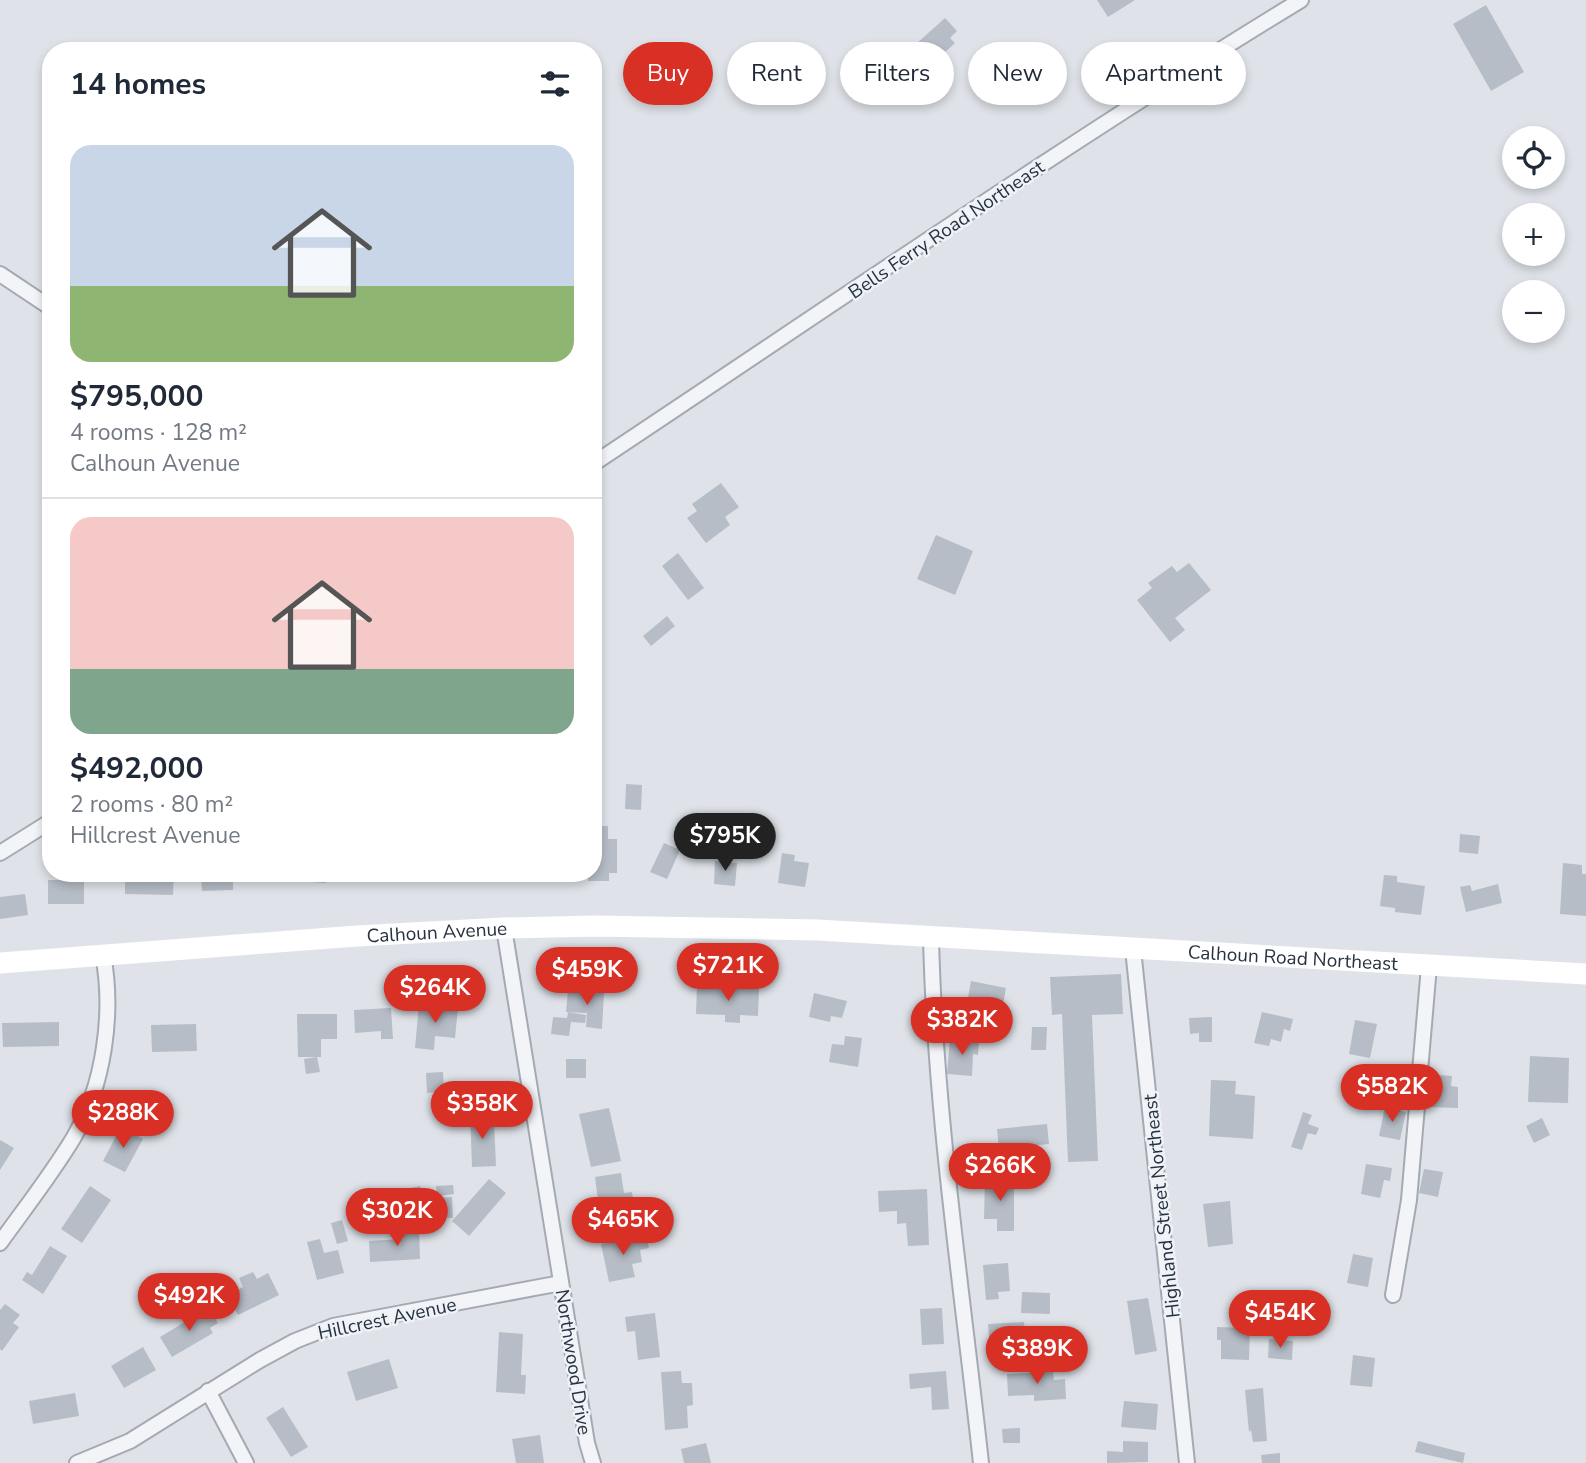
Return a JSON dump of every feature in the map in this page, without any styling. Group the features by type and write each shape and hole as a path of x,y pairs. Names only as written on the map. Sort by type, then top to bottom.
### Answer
{"street":[{"name":"Bells Ferry Road Northeast","path":"602,458 1062,152 1301,0"},
{"path":"0,274 42,302"},
{"path":"0,853 42,827"},
{"name":"Calhoun Avenue","path":"0,963 357,936 504,928 595,926 817,930 998,941"},
{"name":"Northwood Drive","path":"504,928 587,1443 593,1463"},
{"path":"931,937 932,1003 939,1099 981,1463"},
{"name":"Calhoun Road Northeast","path":"998,941 1586,974"},
{"name":"Highland Street Northeast","path":"1133,948 1187,1463"},
{"path":"0,1242 76,1134 89,1100 100,1068 106,1031 107,978 103,955"},
{"path":"1393,1295 1409,1200 1429,966"},
{"name":"Hillcrest Avenue","path":"77,1463 131,1441 208,1391 295,1341 333,1326 561,1283"},
{"path":"208,1391 246,1463"}],"building":[{"path":"1097,0 1135,0 1108,17"},
{"path":"1486,5 1524,72 1491,91 1453,24"},
{"path":"945,18 957,31 950,38 954,42 918,42"},
{"path":"721,483 739,507 725,517 730,525 706,543 687,518 697,511 692,504"},
{"path":"936,535 973,551 955,595 917,579"},
{"path":"678,553 704,588 688,600 662,566"},
{"path":"1189,563 1211,590 1175,618 1185,630 1170,642 1137,600 1152,588 1148,583 1172,566 1177,572"},
{"path":"667,616 675,626 651,646 643,636"},
{"path":"626,784 642,785 641,810 625,809"},
{"path":"757,817 759,843 741,843 739,818"},
{"path":"602,826 608,826 608,839 617,839 617,873 609,873 609,881 602,881"},
{"path":"1460,834 1480,836 1478,854 1459,852"},
{"path":"664,843 680,850 667,879 650,872"},
{"path":"782,853 795,855 794,861 809,863 805,887 778,883"},
{"path":"715,861 737,863 735,886 714,884"},
{"path":"1563,863 1582,865 1582,874 1586,874 1586,916 1560,914"},
{"path":"1384,875 1397,876 1397,882 1425,886 1421,915 1395,912 1395,908 1380,906"},
{"path":"48,882 84,882 84,904 48,904"},
{"path":"125,882 174,882 173,895 125,894"},
{"path":"202,882 233,882 233,890 202,891"},
{"path":"1498,884 1502,903 1466,912 1460,887 1470,885 1472,891"},
{"path":"25,894 28,915 0,919 0,897"},
{"path":"1121,974 1123,1014 1092,1015 1098,1161 1068,1162 1062,1014 1052,1015 1050,977"},
{"path":"971,981 1006,988 1002,1010 967,1003"},
{"path":"697,987 759,989 758,1016 740,1015 740,1023 725,1022 725,1015 696,1014"},
{"path":"568,991 604,993 602,1029 586,1027 587,1011 566,1012"},
{"path":"814,993 847,1001 842,1018 831,1016 830,1022 809,1017"},
{"path":"419,1004 458,1008 455,1038 435,1036 434,1050 415,1048"},
{"path":"391,1008 393,1039 381,1039 381,1031 355,1033 354,1010"},
{"path":"568,1012 586,1015 585,1023 571,1022 569,1036 551,1034 553,1017 567,1018"},
{"path":"1262,1012 1293,1019 1290,1031 1284,1029 1281,1042 1271,1039 1269,1046 1254,1043"},
{"path":"297,1014 337,1014 337,1039 321,1039 321,1057 298,1057"},
{"path":"1212,1017 1212,1042 1199,1042 1199,1033 1190,1034 1189,1018"},
{"path":"1355,1020 1377,1024 1370,1058 1349,1054"},
{"path":"59,1022 59,1046 3,1047 2,1023"},
{"path":"196,1024 197,1051 152,1052 151,1025"},
{"path":"1032,1027 1047,1027 1046,1050 1031,1050"},
{"path":"845,1036 862,1038 858,1067 829,1062 832,1044 844,1045"},
{"path":"950,1038 979,1041 978,1055 973,1054 972,1076 947,1074"},
{"path":"1530,1056 1569,1058 1568,1103 1528,1102"},
{"path":"317,1057 320,1072 306,1074 304,1059"},
{"path":"566,1059 586,1059 586,1078 566,1078"},
{"path":"443,1072 444,1091 427,1093 426,1073"},
{"path":"1438,1075 1452,1076 1451,1086 1458,1087 1458,1108 1429,1107 1430,1087 1437,1087"},
{"path":"1211,1080 1236,1081 1235,1094 1255,1096 1253,1139 1209,1136"},
{"path":"1385,1107 1406,1112 1400,1140 1379,1136"},
{"path":"609,1108 621,1161 591,1167 579,1114"},
{"path":"482,1109 483,1122 494,1121 496,1166 472,1167 470,1110"},
{"path":"1303,1112 1312,1115 1308,1124 1319,1128 1316,1135 1308,1133 1302,1150 1291,1147"},
{"path":"1542,1118 1550,1135 1534,1143 1526,1126"},
{"path":"1047,1124 1049,1144 999,1149 997,1129"},
{"path":"121,1127 143,1139 125,1172 103,1161"},
{"path":"0,1140 14,1148 0,1170"},
{"path":"1366,1164 1392,1168 1390,1181 1384,1180 1380,1198 1361,1194"},
{"path":"1424,1169 1443,1172 1438,1197 1419,1193"},
{"path":"621,1173 624,1193 632,1192 635,1212 612,1215 613,1221 601,1223 595,1177"},
{"path":"985,1178 1014,1179 1014,1231 997,1231 997,1219 984,1219"},
{"path":"489,1179 506,1193 469,1236 452,1221"},
{"path":"453,1185 454,1194 437,1196 436,1186"},
{"path":"90,1186 111,1200 82,1243 61,1229"},
{"path":"420,1186 427,1218 408,1222 401,1190"},
{"path":"927,1189 929,1245 908,1246 906,1223 897,1224 897,1211 879,1212 878,1191"},
{"path":"452,1197 453,1218 439,1218 437,1198"},
{"path":"1230,1201 1233,1244 1208,1247 1203,1204"},
{"path":"342,1220 348,1241 337,1244 331,1223"},
{"path":"419,1228 420,1259 370,1262 369,1241 403,1239 403,1229"},
{"path":"646,1234 649,1248 640,1250 642,1262 632,1264 635,1277 609,1282 601,1244"},
{"path":"320,1239 324,1253 338,1250 344,1273 317,1280 307,1242"},
{"path":"50,1246 67,1256 43,1294 22,1280 27,1272 32,1275"},
{"path":"1353,1254 1373,1258 1368,1287 1347,1283"},
{"path":"1008,1263 1010,1291 998,1292 999,1299 986,1300 983,1265"},
{"path":"253,1272 257,1279 268,1273 279,1295 238,1315 228,1295 243,1287 239,1278"},
{"path":"1022,1292 1050,1293 1050,1314 1021,1313"},
{"path":"1148,1298 1157,1351 1135,1355 1127,1301"},
{"path":"5,1304 20,1315 13,1323 19,1327 2,1351 0,1310"},
{"path":"208,1308 218,1323 210,1328 213,1333 172,1357 160,1337"},
{"path":"942,1308 944,1344 922,1345 920,1309"},
{"path":"655,1313 660,1357 638,1360 635,1331 627,1332 625,1317"},
{"path":"1024,1322 1026,1342 1002,1343 1002,1349 990,1350 988,1324"},
{"path":"1217,1327 1250,1328 1249,1360 1221,1359 1221,1340 1217,1340"},
{"path":"499,1332 523,1334 521,1375 526,1375 525,1394 496,1392"},
{"path":"1269,1339 1293,1341 1292,1360 1268,1358"},
{"path":"143,1347 156,1370 124,1388 111,1366"},
{"path":"1353,1355 1375,1358 1372,1387 1350,1385"},
{"path":"389,1359 398,1388 356,1401 347,1372"},
{"path":"681,1371 682,1383 692,1383 693,1405 687,1406 688,1428 665,1430 661,1372"},
{"path":"946,1371 949,1409 932,1410 931,1387 910,1389 909,1374"},
{"path":"1053,1372 1054,1380 1065,1379 1066,1399 1034,1401 1034,1395 1008,1396 1007,1374"},
{"path":"1263,1388 1267,1441 1253,1442 1251,1430 1249,1432 1245,1390"},
{"path":"75,1393 79,1416 33,1424 29,1401"},
{"path":"1124,1401 1158,1404 1156,1430 1121,1427"},
{"path":"283,1407 308,1447 291,1457 266,1418"},
{"path":"1020,1428 1020,1443 1003,1443 1002,1429"},
{"path":"540,1435 544,1463 516,1463 512,1439"},
{"path":"1123,1441 1148,1442 1148,1462 1107,1463 1107,1451 1123,1452"},
{"path":"1418,1441 1465,1453 1463,1463 1415,1452"},
{"path":"706,1443 711,1463 684,1463 681,1449"},
{"path":"1280,1453 1280,1463 1262,1463 1261,1455"}]}
